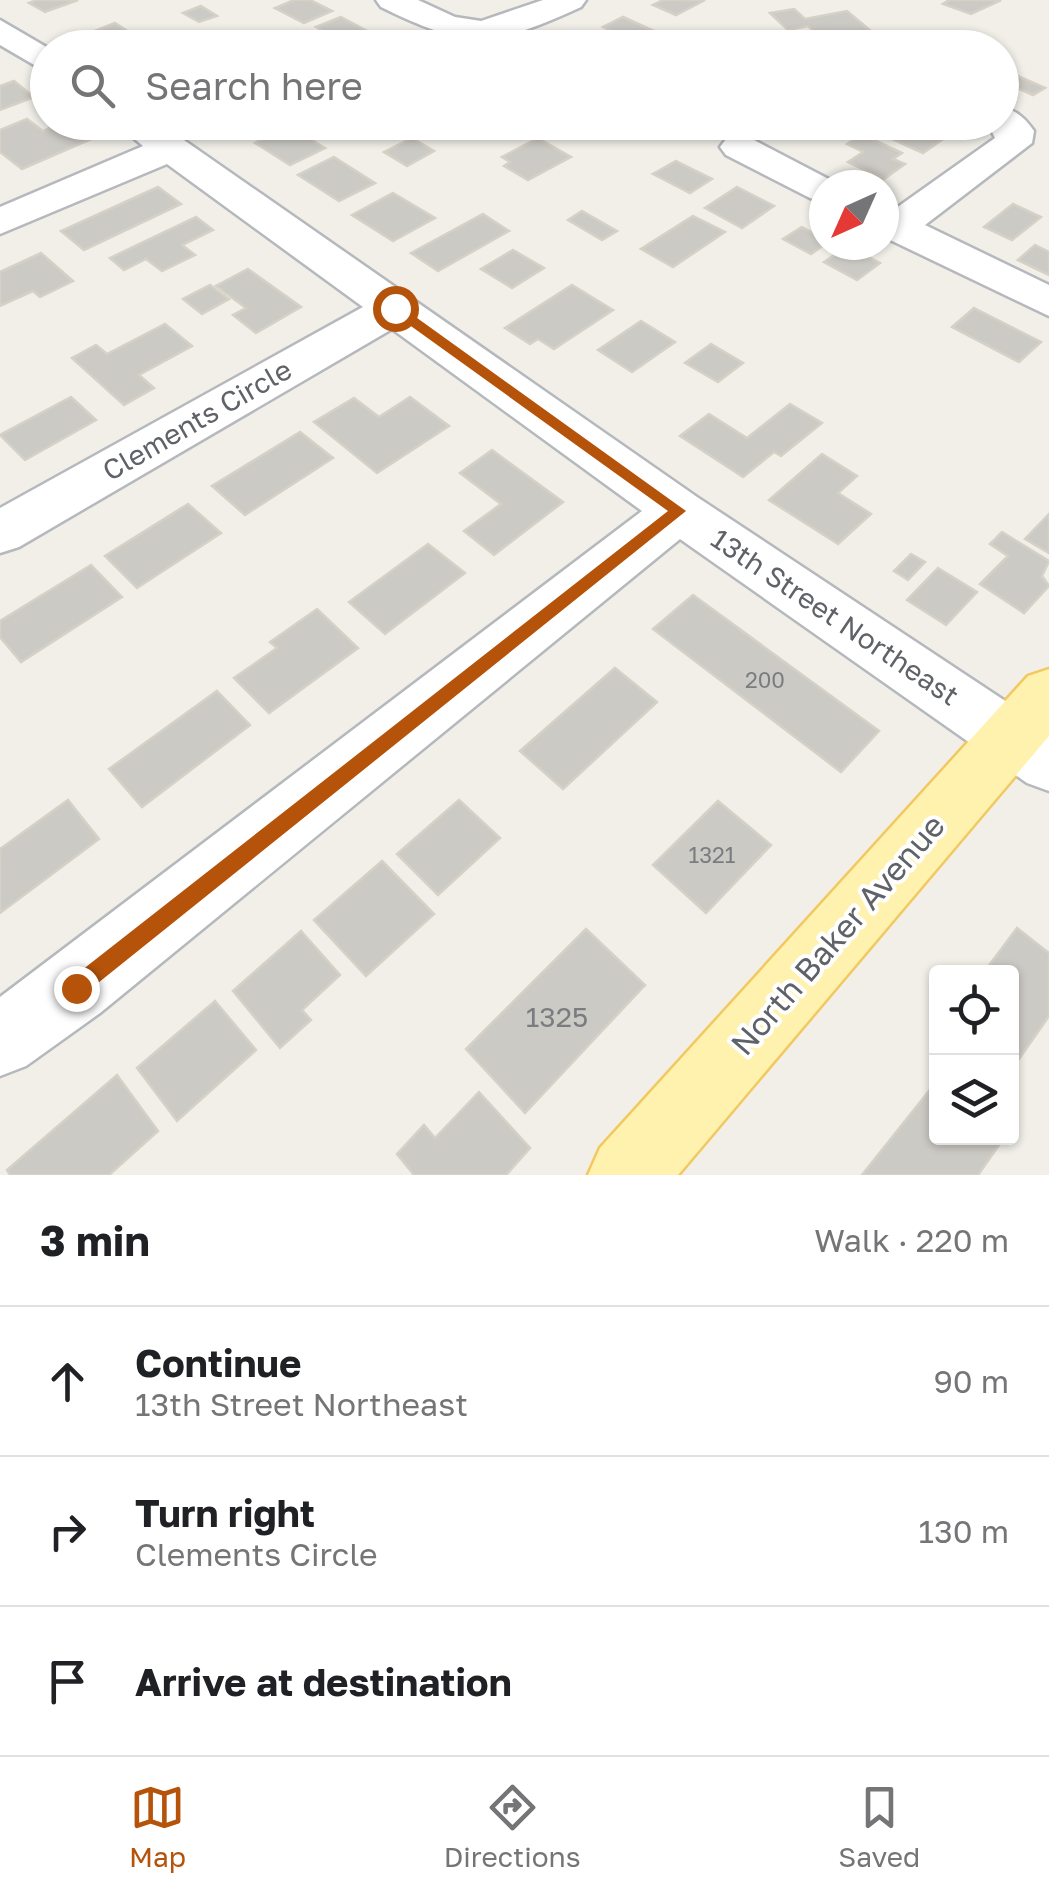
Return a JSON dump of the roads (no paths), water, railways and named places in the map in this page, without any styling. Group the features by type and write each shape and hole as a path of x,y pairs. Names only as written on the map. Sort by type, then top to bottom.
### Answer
{"main road":[{"name":"North Baker Avenue","path":"627,1175 1036,732"}],"street":[{"path":"392,0 446,27 461,30"},
{"path":"499,30 570,0"},
{"path":"0,30 30,51"},
{"path":"0,222 143,140"},
{"name":"13th Street Northeast","path":"159,140 679,511 1036,732"},
{"path":"752,140 739,148 809,183"},
{"path":"899,218 1014,140"},
{"path":"899,228 1049,302"},
{"name":"Clements Circle","path":"0,533 395,308"},
{"path":"0,1040 76,988 679,511"}]}
